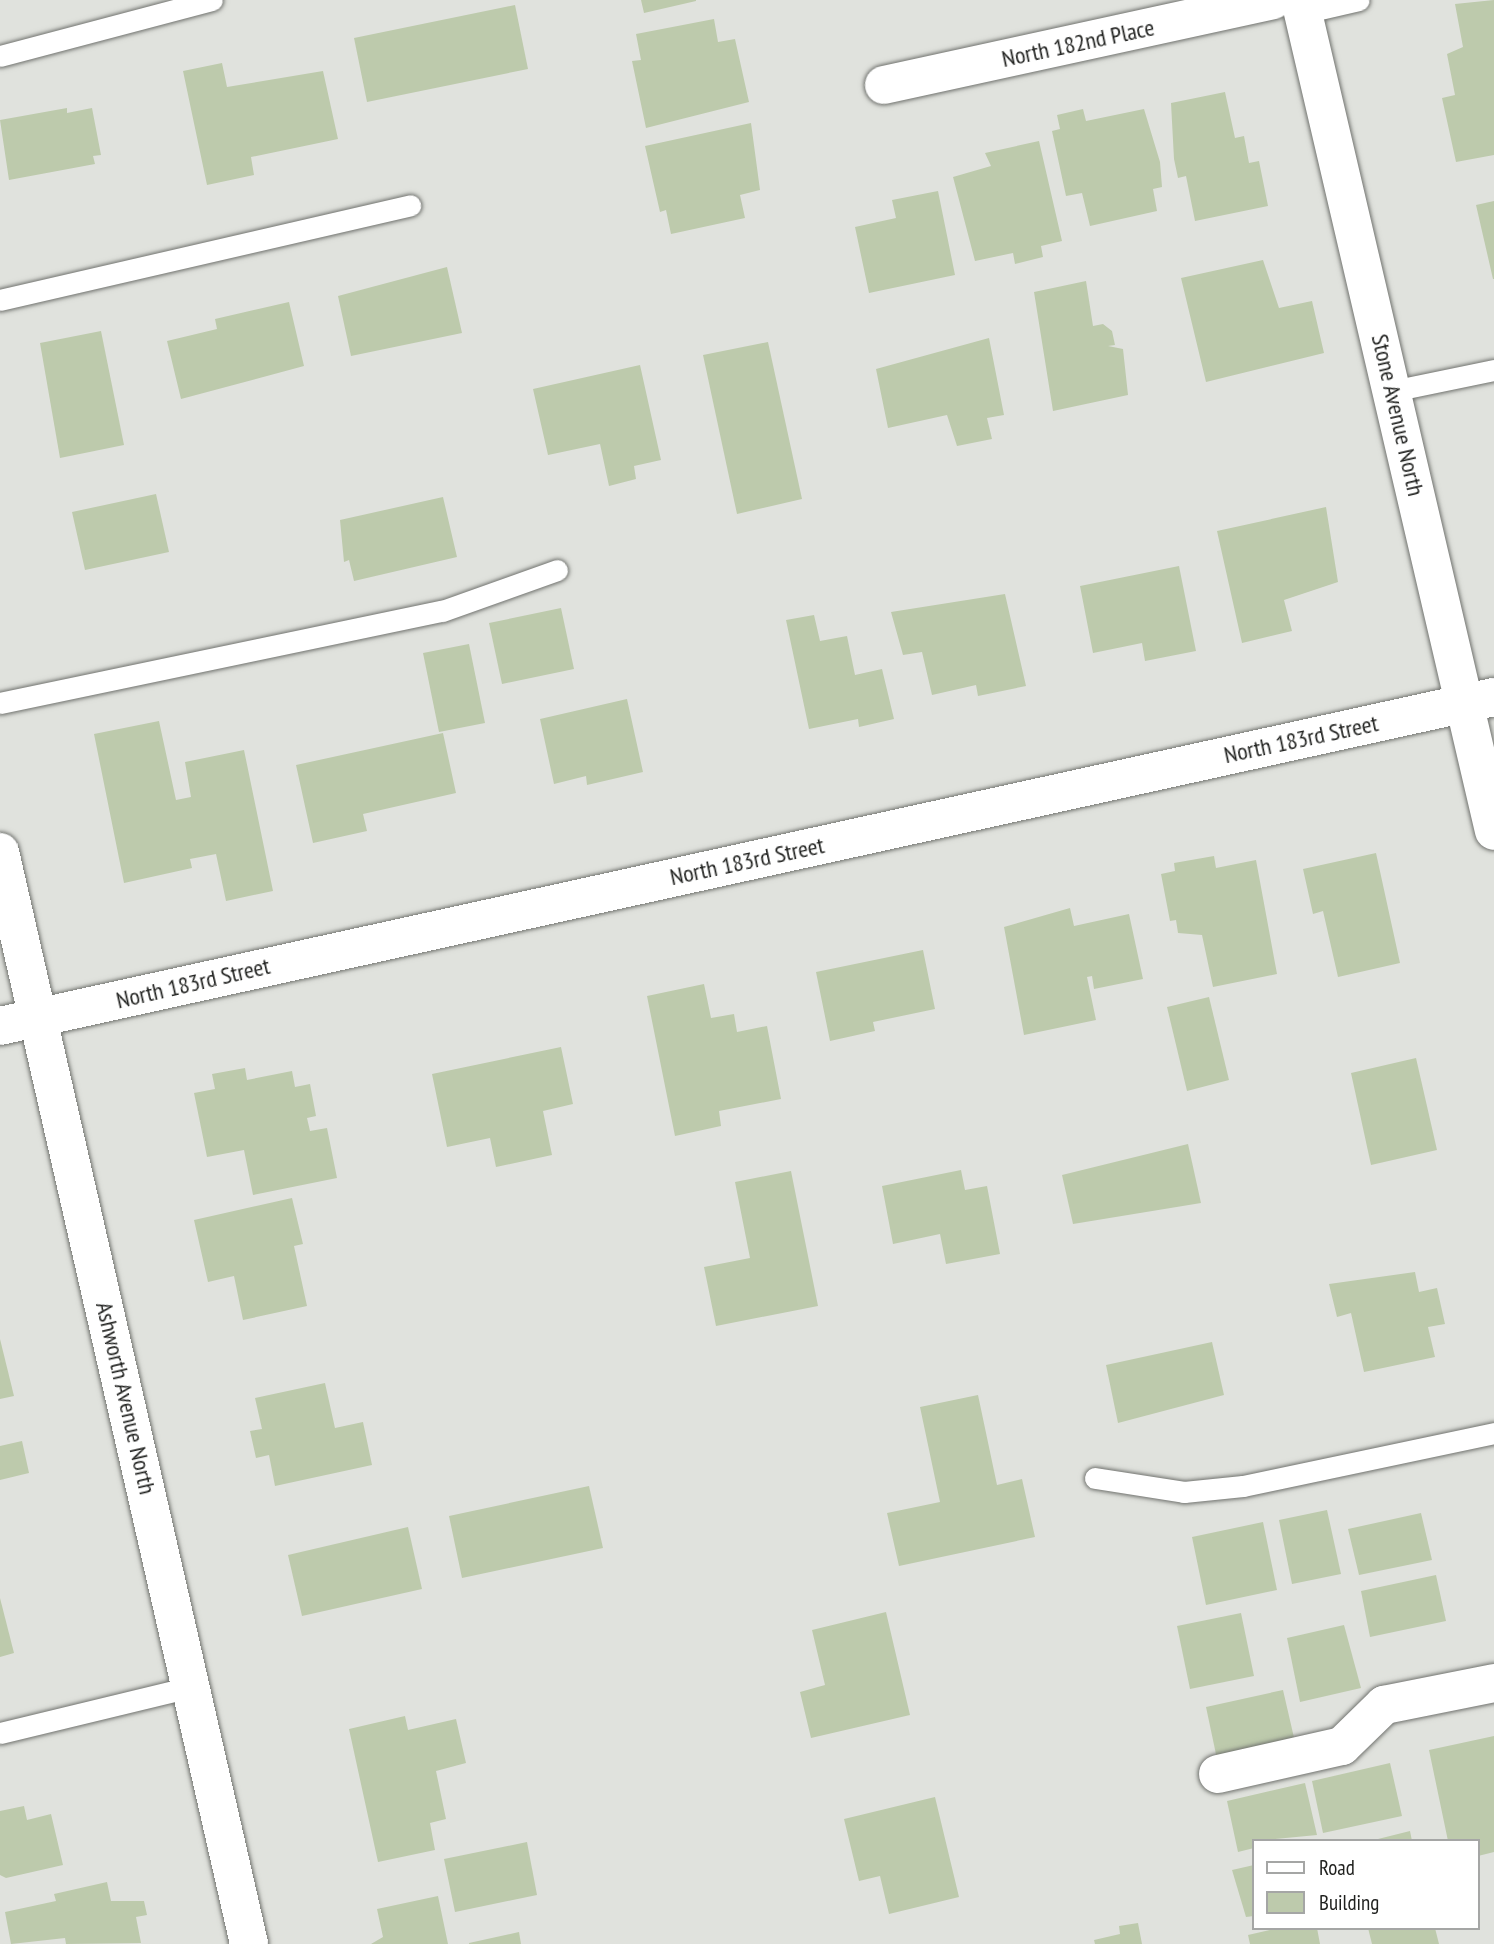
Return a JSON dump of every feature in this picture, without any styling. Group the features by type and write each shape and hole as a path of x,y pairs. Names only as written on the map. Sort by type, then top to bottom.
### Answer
{"street":[{"name":"North 182nd Place","path":"884,85 1292,4"},
{"name":"Stone Avenue North","path":"1292,4 1392,391 1480,700 1494,831"},
{"name":"North 183rd Street","path":"0,1026 1480,700"},
{"name":"Ashworth Avenue North","path":"0,852 249,1944"},
{"path":"1218,1774 1342,1746 1384,1705 1494,1683"}],"lane":[{"path":"0,56 212,0"},
{"path":"1292,4 1359,0"},
{"path":"0,300 410,205"},
{"path":"1392,391 1494,370"},
{"path":"0,703 442,611 556,570"},
{"path":"1095,1478 1184,1492 1243,1486 1494,1433"},
{"path":"0,1733 190,1687"}],"building":[{"path":"641,0 696,0 696,1 644,13"},
{"path":"1494,0 1494,155 1456,162 1442,98 1455,95 1447,54 1463,47 1455,4"},
{"path":"515,5 528,69 367,102 354,38"},
{"path":"714,19 718,42 735,39 749,102 646,128 632,61 641,60 636,34"},
{"path":"222,63 227,87 323,71 338,139 251,157 254,175 207,185 183,71"},
{"path":"1225,92 1235,138 1244,136 1249,163 1259,161 1268,206 1195,221 1186,176 1178,178 1174,159 1171,103"},
{"path":"67,108 67,113 92,108 101,155 93,156 95,164 9,180 0,120"},
{"path":"1083,109 1086,121 1144,109 1160,162 1162,187 1153,189 1157,211 1090,226 1082,193 1066,196 1052,131 1060,129 1057,115"},
{"path":"751,123 760,190 740,195 745,218 671,234 666,210 660,212 645,146"},
{"path":"1039,141 1062,241 1041,246 1043,257 1015,264 1013,253 975,261 953,177 991,166 985,153"},
{"path":"938,191 955,275 869,293 855,227 896,218 892,200"},
{"path":"1494,201 1494,279 1493,279 1476,205"},
{"path":"1263,260 1279,308 1312,301 1324,353 1206,382 1181,278"},
{"path":"447,267 462,333 351,356 338,296"},
{"path":"1086,281 1093,326 1103,324 1112,331 1115,345 1108,346 1123,349 1128,395 1053,411 1034,292"},
{"path":"289,302 304,366 181,399 167,341 217,329 215,319"},
{"path":"101,331 124,445 60,458 40,343"},
{"path":"989,338 1004,415 987,418 992,439 957,446 947,415 888,428 876,369"},
{"path":"768,342 802,499 737,514 703,355"},
{"path":"640,365 661,460 634,466 636,479 609,486 600,444 548,455 533,389"},
{"path":"156,494 169,552 85,570 72,512"},
{"path":"443,497 457,557 354,581 349,560 344,562 340,520"},
{"path":"1326,507 1338,582 1284,600 1292,631 1242,643 1217,531"},
{"path":"1179,566 1196,651 1145,661 1142,643 1093,653 1080,586"},
{"path":"1005,594 1026,686 978,696 976,685 932,695 922,652 903,655 891,612"},
{"path":"561,608 574,669 502,684 489,623"},
{"path":"814,615 820,641 847,636 855,675 882,669 894,719 859,727 858,719 809,729 786,620"},
{"path":"469,644 485,723 439,732 423,653"},
{"path":"627,699 643,772 587,785 586,776 554,784 540,719"},
{"path":"159,721 176,800 191,797 185,762 244,750 273,891 226,901 216,854 190,859 192,868 124,883 94,734"},
{"path":"443,733 456,793 363,814 367,831 313,843 296,765"},
{"path":"1376,853 1400,963 1338,977 1323,911 1313,914 1303,869"},
{"path":"1214,856 1216,868 1256,860 1277,974 1213,987 1202,935 1178,933 1176,920 1170,921 1161,874 1175,871 1174,863"},
{"path":"1070,908 1074,926 1129,914 1143,979 1094,989 1092,976 1087,977 1096,1020 1024,1035 1004,927"},
{"path":"923,950 935,1009 873,1022 875,1031 830,1041 816,972"},
{"path":"704,984 711,1018 734,1014 737,1032 767,1026 781,1099 719,1111 721,1126 675,1136 647,996"},
{"path":"1209,997 1229,1080 1187,1091 1167,1007"},
{"path":"561,1047 573,1104 543,1111 552,1155 496,1167 490,1138 447,1147 432,1074"},
{"path":"1416,1058 1437,1150 1371,1165 1351,1073"},
{"path":"245,1068 247,1080 292,1071 295,1087 310,1084 316,1116 307,1118 310,1131 327,1128 337,1178 253,1195 244,1150 207,1157 194,1093 215,1089 212,1074"},
{"path":"1188,1144 1201,1203 1073,1224 1062,1175"},
{"path":"961,1170 965,1190 987,1186 1000,1254 946,1264 940,1234 893,1244 882,1186"},
{"path":"791,1171 818,1306 716,1326 704,1267 750,1258 735,1182"},
{"path":"292,1198 303,1244 294,1246 307,1306 243,1320 234,1276 208,1282 194,1220"},
{"path":"1415,1272 1419,1292 1437,1288 1445,1324 1428,1327 1435,1357 1364,1372 1351,1313 1337,1317 1329,1284"},
{"path":"0,1339 14,1396 0,1399"},
{"path":"1212,1342 1224,1395 1118,1423 1106,1365"},
{"path":"325,1383 335,1428 363,1422 372,1465 275,1486 269,1455 256,1458 250,1431 262,1429 255,1398"},
{"path":"978,1395 997,1485 1022,1479 1035,1537 899,1566 887,1513 940,1502 920,1407"},
{"path":"22,1441 29,1473 0,1480 0,1446"},
{"path":"589,1486 603,1548 462,1578 449,1516"},
{"path":"1327,1510 1341,1574 1292,1584 1279,1520"},
{"path":"1421,1513 1432,1560 1359,1575 1348,1529"},
{"path":"1263,1522 1277,1590 1206,1605 1192,1537"},
{"path":"408,1527 422,1589 302,1616 288,1555"},
{"path":"1436,1575 1446,1621 1370,1637 1361,1591"},
{"path":"0,1598 14,1653 0,1657"},
{"path":"886,1612 910,1715 811,1738 800,1692 825,1685 812,1630"},
{"path":"1241,1613 1254,1676 1190,1689 1177,1626"},
{"path":"1344,1625 1361,1688 1300,1702 1287,1638"},
{"path":"1283,1690 1295,1742 1217,1759 1206,1707"},
{"path":"405,1716 408,1730 456,1719 466,1763 436,1771 446,1819 430,1823 435,1850 378,1862 349,1729"},
{"path":"1494,1736 1494,1852 1480,1856 1480,1839 1448,1839 1429,1750"},
{"path":"1390,1763 1402,1816 1323,1833 1312,1781"},
{"path":"1305,1783 1317,1835 1252,1839 1252,1848 1238,1852 1227,1801"},
{"path":"935,1797 959,1897 889,1914 880,1876 859,1881 844,1819"},
{"path":"24,1806 27,1820 51,1814 63,1865 6,1878 0,1875 0,1811"},
{"path":"1410,1831 1412,1839 1378,1839"},
{"path":"527,1842 537,1895 455,1912 444,1859"},
{"path":"1252,1865 1252,1916 1246,1917 1232,1870"},
{"path":"107,1882 111,1901 144,1901 147,1915 136,1917 141,1943 66,1944 65,1938 11,1944 5,1912 56,1901 54,1894"},
{"path":"438,1896 448,1944 371,1944 383,1937 377,1909"},
{"path":"1138,1923 1142,1944 1095,1944 1094,1940 1120,1934 1119,1926"},
{"path":"1270,1930 1317,1930 1320,1944 1250,1944 1248,1935"},
{"path":"1368,1930 1436,1930 1439,1944 1372,1944"},
{"path":"519,1932 521,1944 469,1944 469,1943"}]}
